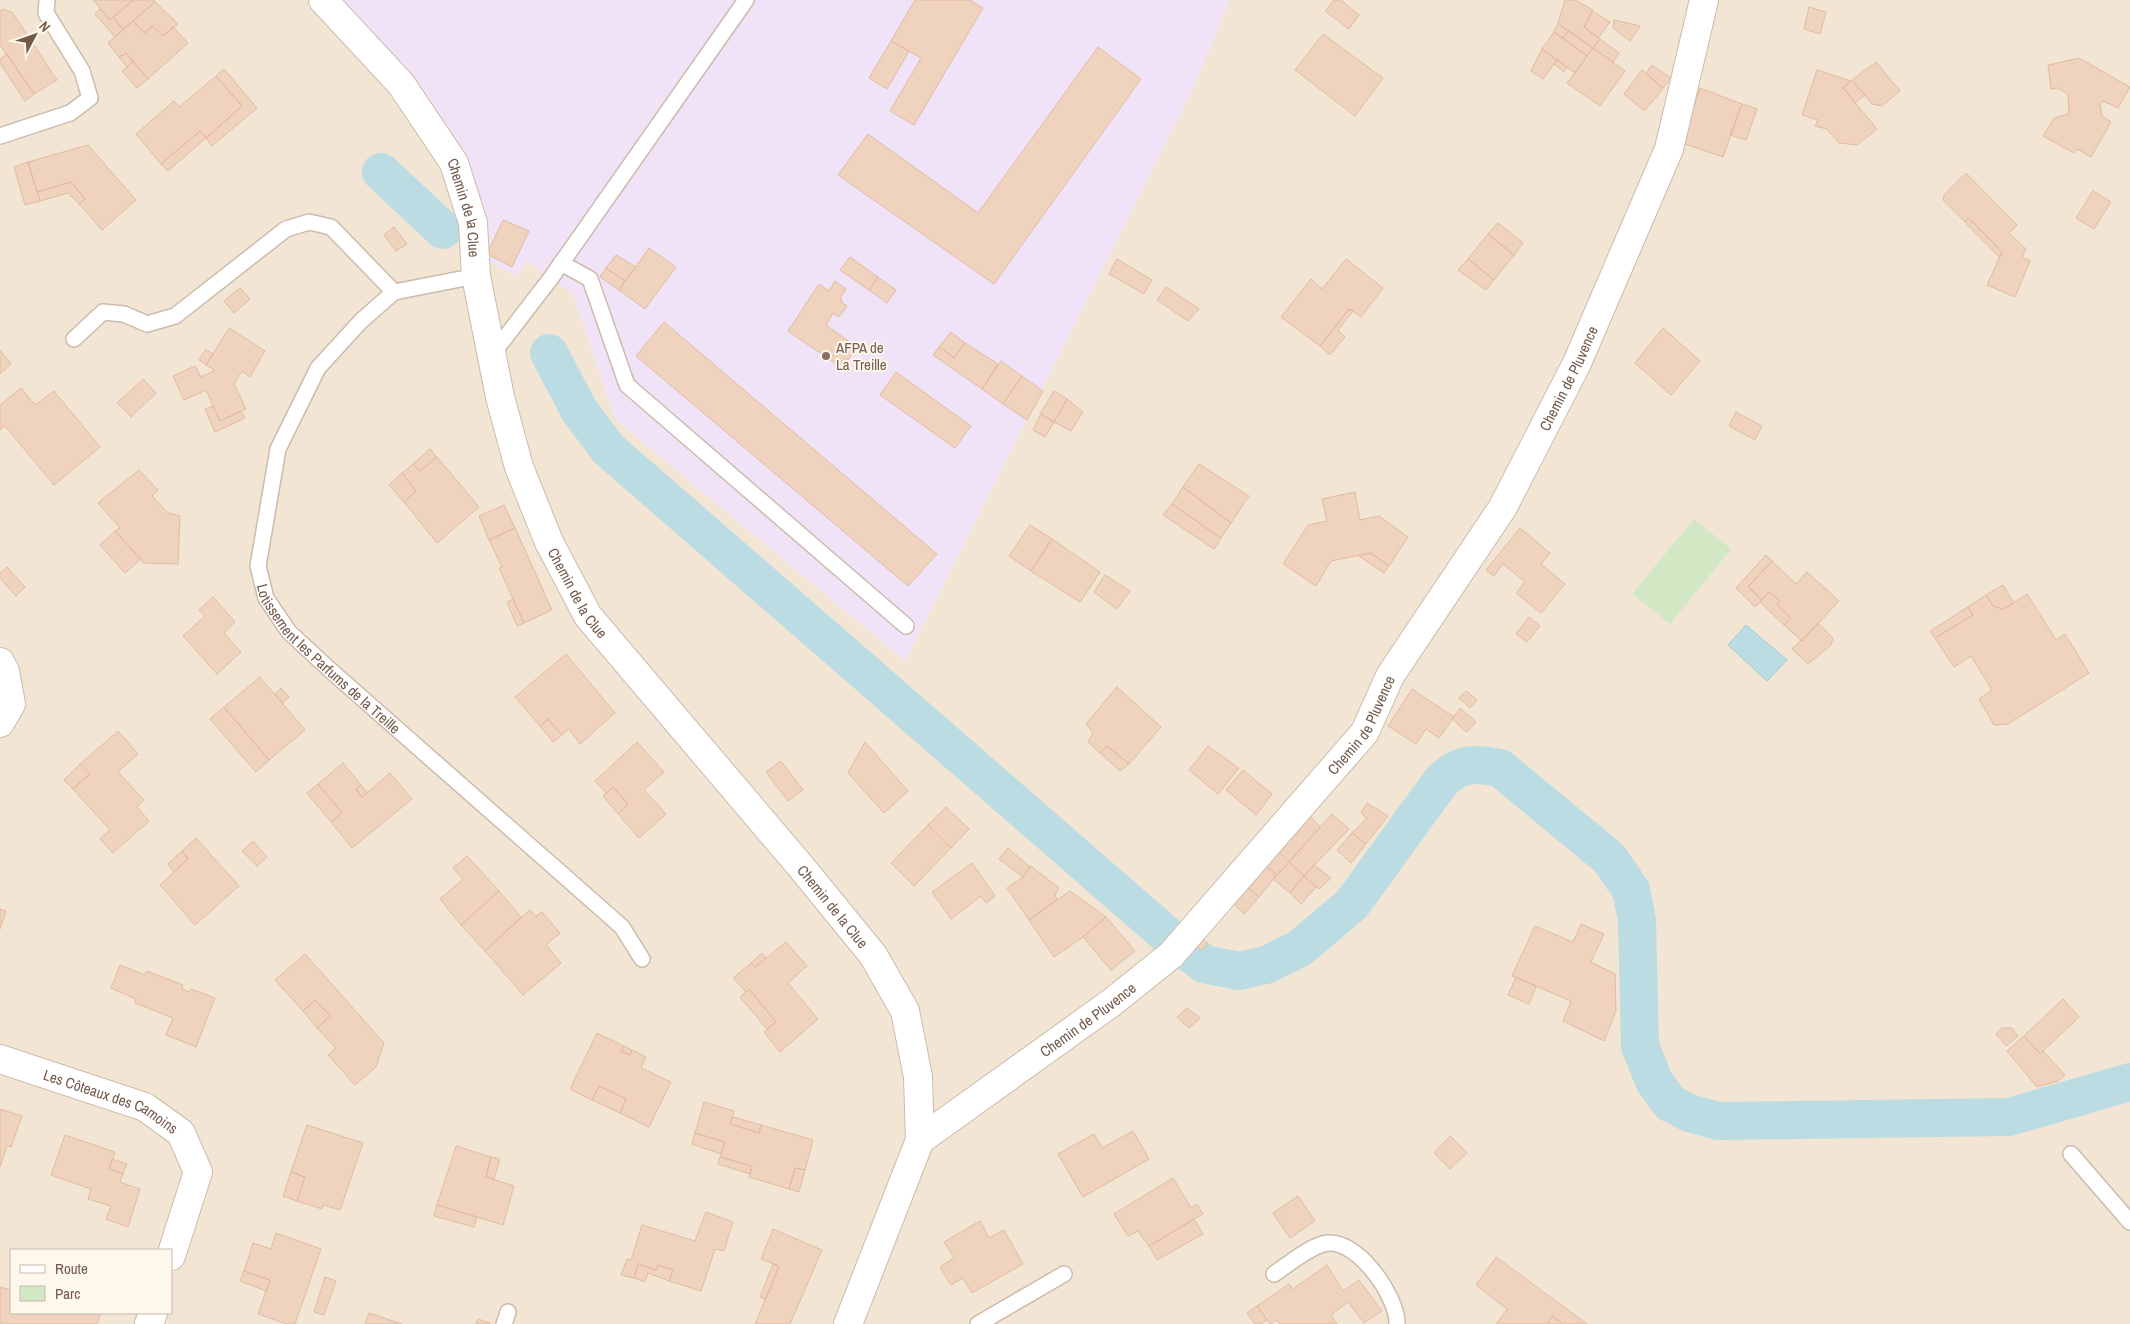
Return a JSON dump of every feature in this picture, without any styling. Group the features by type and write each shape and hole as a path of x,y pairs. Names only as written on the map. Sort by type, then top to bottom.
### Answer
{"street":[{"name":"Chemin de la Clue","path":"323,0 401,84 454,163 473,223 476,276 491,356 519,467 549,542 588,616 873,955 905,1010 918,1077 920,1140"},
{"name":"Chemin de Pluvence","path":"920,1140 1111,1003 1171,955 1365,732 1390,676 1502,507 1577,363 1669,149 1704,0"},
{"path":"0,662 5,672 11,704 0,723"},
{"name":"Les Côteaux des Camoins","path":"0,1060 145,1107 181,1133 198,1172 172,1253"},
{"path":"848,1324 920,1140"}],"lane":[{"path":"0,136 70,114 90,98 82,72 46,13 46,0"},
{"path":"491,356 561,263 746,0"},
{"path":"74,339 103,312 124,314 147,324 175,316 286,229 309,222 331,227 394,292 476,276"},
{"path":"561,263 590,279 627,385 906,626"},
{"name":"Lotissement les Parfums de la Treille","path":"394,292 361,321 318,368 278,448 258,566 266,598 289,632 329,669 622,927 642,959"},
{"path":"2071,1154 2130,1222"},
{"path":"1274,1274 1309,1250 1325,1243 1344,1246 1364,1259 1393,1302 1397,1324"},
{"path":"978,1324 1064,1274"}],"shaded area":[{"path":"0,0 2130,0 2130,1324 0,1324"},
{"name":"AFPA de La Treille","path":"337,0 1230,0 1192,91 905,661 615,419 573,294 527,261 517,277 482,258 484,224"}],"green space":[{"path":"1694,519 1731,549 1670,624 1632,594"}],"water":[{"path":"1746,625 1787,660 1767,681 1728,645"}],"building":[{"path":"93,0 133,0 110,20"},
{"path":"133,0 154,0 155,2 123,29 113,17"},
{"path":"915,0 970,0 983,8 914,125 890,111 921,58 891,41"},
{"path":"1334,0 1341,0 1359,15 1349,29 1325,11"},
{"path":"1565,0 1575,0 1593,10 1584,27 1600,39 1593,48 1558,23"},
{"path":"155,2 178,24 163,36 153,26 144,33 133,21"},
{"path":"1809,7 1826,12 1820,34 1804,29"},
{"path":"2,9 12,12 57,80 34,94 0,45 0,11"},
{"path":"100,9 110,20 113,17 123,29 115,37 95,14"},
{"path":"1592,11 1610,22 1598,38 1584,27"},
{"path":"1614,20 1640,26 1630,41 1613,28"},
{"path":"133,21 144,33 153,26 163,36 173,27 188,43 148,79 126,53 119,57 108,43"},
{"path":"1558,23 1568,31 1563,38 1554,32"},
{"path":"1568,31 1593,48 1587,56 1563,38"},
{"path":"1554,32 1587,56 1575,73 1542,49"},
{"path":"1323,34 1383,78 1355,116 1295,70"},
{"path":"1600,39 1619,53 1613,62 1593,48"},
{"path":"891,41 909,51 887,89 869,78"},
{"path":"1098,47 1141,79 994,284 838,175 868,134 978,213"},
{"path":"1593,48 1625,71 1600,106 1567,83"},
{"path":"1542,49 1557,60 1543,79 1531,71"},
{"path":"126,53 133,62 127,67 119,57"},
{"path":"7,54 34,94 25,101 0,63 0,59"},
{"path":"2079,58 2130,87 2118,108 2103,101 2100,105 2102,116 2111,122 2091,157 2077,149 2074,153 2043,136 2054,118 2069,114 2068,94 2057,88 2051,89 2048,65"},
{"path":"1557,60 1567,67 1564,72 1554,64"},
{"path":"133,62 148,79 137,88 122,71"},
{"path":"1876,62 1900,91 1882,106 1872,104 1852,80"},
{"path":"1652,65 1671,78 1663,88 1646,73"},
{"path":"224,69 257,108 212,146 206,138 242,106 216,76"},
{"path":"1642,70 1663,89 1644,111 1624,94"},
{"path":"1817,70 1851,81 1843,88 1877,129 1857,145 1839,143 1827,129 1815,126 1818,120 1802,115"},
{"path":"216,76 242,106 206,138 200,131 161,164 136,134 174,101 179,107"},
{"path":"1852,80 1865,95 1855,103 1843,88"},
{"path":"1700,88 1742,104 1723,157 1682,143"},
{"path":"1742,104 1757,109 1746,140 1730,135"},
{"path":"200,131 206,138 168,171 161,164"},
{"path":"88,145 136,200 102,230 79,204 85,199 71,182 37,192 28,162"},
{"path":"28,162 40,201 25,205 14,167"},
{"path":"1966,173 2017,225 2009,233 2026,249 2022,257 2030,261 2015,297 1987,285 2002,252 1969,218 1965,222 1943,200 1944,195"},
{"path":"71,182 85,199 79,204 68,193 40,201 37,192"},
{"path":"2093,191 2111,202 2094,229 2076,218"},
{"path":"1969,218 2002,252 1999,257 1965,222"},
{"path":"503,220 529,231 512,267 487,254"},
{"path":"1498,223 1523,243 1514,255 1488,234"},
{"path":"394,227 407,244 396,251 384,235"},
{"path":"1488,234 1514,255 1494,280 1468,259"},
{"path":"649,248 676,267 645,309 619,290"},
{"path":"616,255 636,267 625,281 606,268"},
{"path":"850,257 878,277 869,290 840,270"},
{"path":"1117,259 1152,280 1144,294 1109,274"},
{"path":"1346,259 1383,288 1361,317 1349,309 1320,346 1281,317 1311,279 1322,289"},
{"path":"1468,259 1494,280 1486,290 1458,270"},
{"path":"606,268 625,281 619,290 600,277"},
{"path":"878,277 896,290 887,303 869,290"},
{"path":"835,281 846,289 840,298 841,302 847,306 839,317 833,313 826,325 854,345 855,349 848,360 845,358 839,366 788,331 819,284 829,291"},
{"path":"1166,287 1199,309 1188,321 1157,300"},
{"path":"240,288 250,299 234,313 224,301"},
{"path":"1349,309 1353,311 1338,330 1345,337 1330,355 1320,346"},
{"path":"664,322 937,554 908,586 636,356"},
{"path":"229,328 265,351 250,377 242,371 234,384 246,409 220,421 206,390 184,400 173,376 195,366 201,377 215,370 206,365"},
{"path":"1663,328 1700,361 1671,395 1635,363"},
{"path":"951,332 965,343 954,358 939,347"},
{"path":"965,343 998,364 982,389 933,355 939,347 954,358"},
{"path":"206,349 213,354 206,365 199,360"},
{"path":"0,350 11,364 0,374"},
{"path":"1001,361 1022,376 1003,404 982,389"},
{"path":"896,372 971,426 955,448 880,395"},
{"path":"1022,376 1043,391 1027,420 1003,404"},
{"path":"143,379 156,393 131,417 117,403"},
{"path":"21,388 35,405 54,391 100,447 54,485 5,426 0,430 0,405"},
{"path":"1054,391 1067,399 1054,422 1040,414"},
{"path":"1067,399 1083,412 1071,431 1054,422"},
{"path":"213,406 220,421 241,411 245,418 215,432 205,409"},
{"path":"1736,412 1762,426 1755,440 1729,426"},
{"path":"1041,414 1054,422 1045,437 1033,430"},
{"path":"430,449 437,457 420,471 413,464"},
{"path":"437,457 479,507 437,543 404,502 416,491 402,473 413,464 420,471"},
{"path":"1199,464 1249,496 1231,523 1183,487"},
{"path":"139,470 158,490 152,496 168,513 180,516 178,564 144,563 115,531 120,528 98,503"},
{"path":"402,473 416,491 404,502 389,485"},
{"path":"1183,487 1231,523 1221,538 1172,504"},
{"path":"1355,492 1360,520 1379,516 1408,537 1389,566 1371,553 1331,561 1316,586 1283,564 1308,525 1327,521 1322,499"},
{"path":"1172,504 1221,538 1214,549 1163,515"},
{"path":"504,505 515,528 489,540 479,516"},
{"path":"1030,525 1052,539 1031,571 1009,556"},
{"path":"515,528 552,610 524,623 499,568 502,567 489,540"},
{"path":"1520,528 1550,553 1541,564 1565,584 1541,613 1516,593 1525,582 1503,564 1494,576 1486,570"},
{"path":"115,531 141,559 125,573 100,545"},
{"path":"1052,539 1100,572 1080,602 1031,571"},
{"path":"1371,553 1389,566 1384,573 1359,556"},
{"path":"1766,555 1772,561 1748,587 1762,600 1755,607 1736,588"},
{"path":"1772,561 1796,584 1807,572 1839,601 1802,641 1784,625 1791,618 1777,605 1780,601 1769,592 1762,600 1748,587"},
{"path":"7,567 25,587 16,596 0,578 0,573"},
{"path":"1105,575 1130,591 1117,609 1094,592"},
{"path":"2003,585 2014,603 2003,609 1993,606 1986,595"},
{"path":"1769,592 1780,601 1777,605 1791,618 1784,625 1760,602"},
{"path":"2027,594 2056,640 2065,634 2089,673 2008,724 1994,725 1979,699 1992,690 1971,656 1954,667 1935,638 1973,615 1968,607 1986,595 1993,606 2003,609"},
{"path":"213,597 235,622 224,633 241,652 217,674 183,636 205,616 199,610"},
{"path":"513,599 524,623 517,626 507,602"},
{"path":"1968,607 1973,615 1935,638 1930,631"},
{"path":"1529,617 1540,626 1527,642 1516,634"},
{"path":"1818,623 1833,638 1831,645 1808,664 1792,649"},
{"path":"566,654 615,713 580,744 569,729 562,735 548,719 540,726 515,697"},
{"path":"260,677 305,730 269,760 224,707"},
{"path":"1117,687 1161,727 1129,764 1107,746 1100,753 1088,742 1093,733 1086,724"},
{"path":"281,688 289,697 283,703 275,694"},
{"path":"1412,689 1454,717 1439,738 1426,729 1416,744 1388,726"},
{"path":"1466,691 1477,700 1470,708 1459,698"},
{"path":"224,707 269,760 256,772 210,719"},
{"path":"1460,708 1476,722 1467,732 1452,719"},
{"path":"548,719 562,735 553,742 540,726"},
{"path":"118,731 138,754 118,772 144,800 137,807 149,821 113,853 100,839 110,830 73,789 90,774 80,764"},
{"path":"637,742 664,772 644,790 666,814 639,838 618,814 628,804 613,787 606,793 595,781"},
{"path":"865,742 908,791 884,813 848,773"},
{"path":"1107,746 1129,764 1120,771 1100,753"},
{"path":"1208,746 1239,768 1218,794 1189,770"},
{"path":"781,761 803,790 788,801 766,772"},
{"path":"343,763 361,785 356,789 362,797 390,773 412,799 352,848 331,822 342,813 318,784"},
{"path":"80,764 90,774 73,789 64,780"},
{"path":"1243,770 1272,794 1256,815 1226,790"},
{"path":"318,784 342,813 331,822 307,793"},
{"path":"361,785 367,792 362,797 356,789"},
{"path":"613,787 628,804 618,814 603,796"},
{"path":"1367,803 1388,816 1366,844 1352,833 1367,818 1361,813"},
{"path":"946,807 969,829 951,848 928,825"},
{"path":"1308,814 1320,827 1289,862 1274,847"},
{"path":"1332,814 1349,829 1304,876 1289,862"},
{"path":"928,825 951,848 914,886 891,863"},
{"path":"1352,833 1366,844 1351,863 1337,850"},
{"path":"196,838 239,886 195,925 160,885 188,859 182,851"},
{"path":"253,841 267,857 257,866 242,851"},
{"path":"1274,847 1289,862 1277,875 1260,861"},
{"path":"1008,848 1030,867 1023,877 999,859"},
{"path":"182,851 188,859 174,872 168,864"},
{"path":"467,856 499,891 461,925 440,899 463,879 453,868"},
{"path":"1260,861 1277,875 1259,897 1244,884"},
{"path":"1289,862 1304,876 1290,893 1273,879"},
{"path":"972,863 995,896 986,903 981,896 951,919 932,892"},
{"path":"1314,865 1331,878 1319,889 1304,876"},
{"path":"1031,866 1059,888 1055,895 1057,899 1029,920 1007,888 1023,877"},
{"path":"1304,876 1316,887 1301,904 1290,893"},
{"path":"1244,884 1259,897 1244,914 1230,900"},
{"path":"499,891 521,917 485,951 461,925"},
{"path":"1070,891 1106,917 1083,937 1054,957 1029,920"},
{"path":"0,909 6,911 0,929"},
{"path":"530,910 536,916 542,912 560,933 546,945 561,963 523,995 485,951"},
{"path":"1106,917 1135,951 1111,970 1083,937"},
{"path":"1581,924 1604,934 1591,962 1615,974 1616,1011 1604,1041 1563,1021 1571,1001 1512,976 1535,926 1573,942"},
{"path":"1199,936 1208,944 1201,950 1193,943"},
{"path":"786,942 807,966 788,983 818,1019 780,1052 764,1032 776,1022 749,989 746,992 733,978 751,963 755,967"},
{"path":"762,953 766,958 755,967 751,963"},
{"path":"305,954 384,1043 376,1067 355,1085 328,1055 336,1048 317,1028 330,1016 315,1000 303,1011 275,980"},
{"path":"120,965 145,975 147,971 183,985 182,989 189,992 191,989 215,998 196,1047 166,1035 173,1018 135,1003 136,999 111,988"},
{"path":"1516,977 1536,986 1529,1004 1508,995"},
{"path":"749,989 776,1022 767,1029 740,997"},
{"path":"2063,999 2079,1017 2040,1054 2024,1036"},
{"path":"315,1000 330,1016 317,1028 303,1011"},
{"path":"1187,1008 1200,1018 1189,1028 1177,1017"},
{"path":"2002,1028 2012,1028 2018,1036 2006,1046 1996,1034"},
{"path":"597,1033 624,1046 621,1051 630,1055 632,1050 646,1057 641,1068 671,1082 649,1127 620,1113 626,1099 599,1086 592,1100 570,1089"},
{"path":"2024,1036 2040,1054 2043,1051 2065,1075 2058,1081 2037,1087 2007,1051"},
{"path":"624,1046 632,1050 630,1055 621,1051"},
{"path":"599,1086 626,1099 620,1113 592,1100"},
{"path":"704,1102 734,1111 730,1124 759,1133 761,1125 813,1140 805,1170 795,1168 789,1189 749,1177 752,1166 720,1157 725,1142 695,1133"},
{"path":"0,1109 22,1116 11,1147 7,1146 0,1167"},
{"path":"733,1117 761,1125 759,1133 730,1124"},
{"path":"307,1125 363,1143 340,1210 323,1205 322,1209 297,1201 305,1177 291,1172"},
{"path":"1133,1131 1149,1159 1083,1197 1058,1154 1094,1134 1102,1148"},
{"path":"695,1133 725,1142 721,1154 692,1144"},
{"path":"65,1135 115,1152 109,1169 123,1174 120,1182 140,1189 128,1227 106,1219 111,1206 88,1199 91,1189 51,1175"},
{"path":"1450,1136 1467,1153 1450,1169 1434,1153"},
{"path":"456,1146 491,1157 486,1177 514,1186 503,1225 437,1205"},
{"path":"491,1157 500,1159 494,1179 486,1177"},
{"path":"720,1157 752,1166 750,1174 718,1164"},
{"path":"112,1159 127,1164 123,1174 109,1169"},
{"path":"795,1168 805,1170 799,1192 789,1189"},
{"path":"291,1172 305,1177 297,1201 283,1196"},
{"path":"1173,1178 1191,1208 1197,1204 1203,1214 1149,1246 1138,1231 1128,1236 1114,1214"},
{"path":"1298,1196 1315,1221 1290,1238 1273,1213"},
{"path":"437,1205 477,1217 474,1227 434,1216"},
{"path":"706,1212 733,1222 724,1251 715,1249 701,1291 669,1281 673,1270 658,1265 656,1270 638,1264 634,1278 621,1275 627,1259 631,1260 642,1225 695,1241"},
{"path":"1194,1219 1203,1234 1157,1260 1149,1246"},
{"path":"980,1221 989,1238 1004,1230 1023,1264 972,1293 963,1278 951,1285 940,1267 954,1258 944,1242"},
{"path":"773,1229 822,1250 790,1324 755,1324 779,1266 761,1259"},
{"path":"276,1233 321,1249 295,1324 287,1324 258,1314 270,1280 244,1271 253,1243 271,1249"},
{"path":"1496,1257 1587,1324 1563,1324 1552,1316 1547,1324 1496,1324 1507,1309 1476,1285"},
{"path":"638,1264 656,1270 658,1265 673,1270 669,1281 648,1273 645,1282 634,1278"},
{"path":"773,1264 779,1266 766,1299 760,1297"},
{"path":"1327,1265 1343,1291 1359,1280 1382,1311 1364,1323 1348,1302 1331,1315 1337,1324 1280,1324 1277,1320 1270,1324 1257,1306 1289,1284 1293,1289"},
{"path":"244,1271 270,1280 266,1291 240,1281"},
{"path":"325,1277 336,1281 324,1315 314,1312"},
{"path":"0,1287 10,1290 10,1314 101,1314 97,1324 0,1324"},
{"path":"1257,1306 1267,1320 1261,1324 1255,1324 1247,1313"},
{"path":"369,1313 402,1324 365,1324"},
{"path":"1552,1316 1563,1324 1547,1324"},
{"path":"478,1319 490,1323 490,1324 476,1324"}],"waterway":[{"path":"381,172 443,230"},
{"path":"549,353 579,410 608,449 1168,936 1204,964 1239,971 1266,965 1299,949 1352,904 1442,780 1463,767 1483,765 1500,768 1609,858 1631,890 1637,920 1640,1046 1654,1081 1670,1103 1689,1113 1718,1121 2009,1117 2130,1082"}],"place":[{"name":"AFPA de La Treille","path":"826,356"}]}
